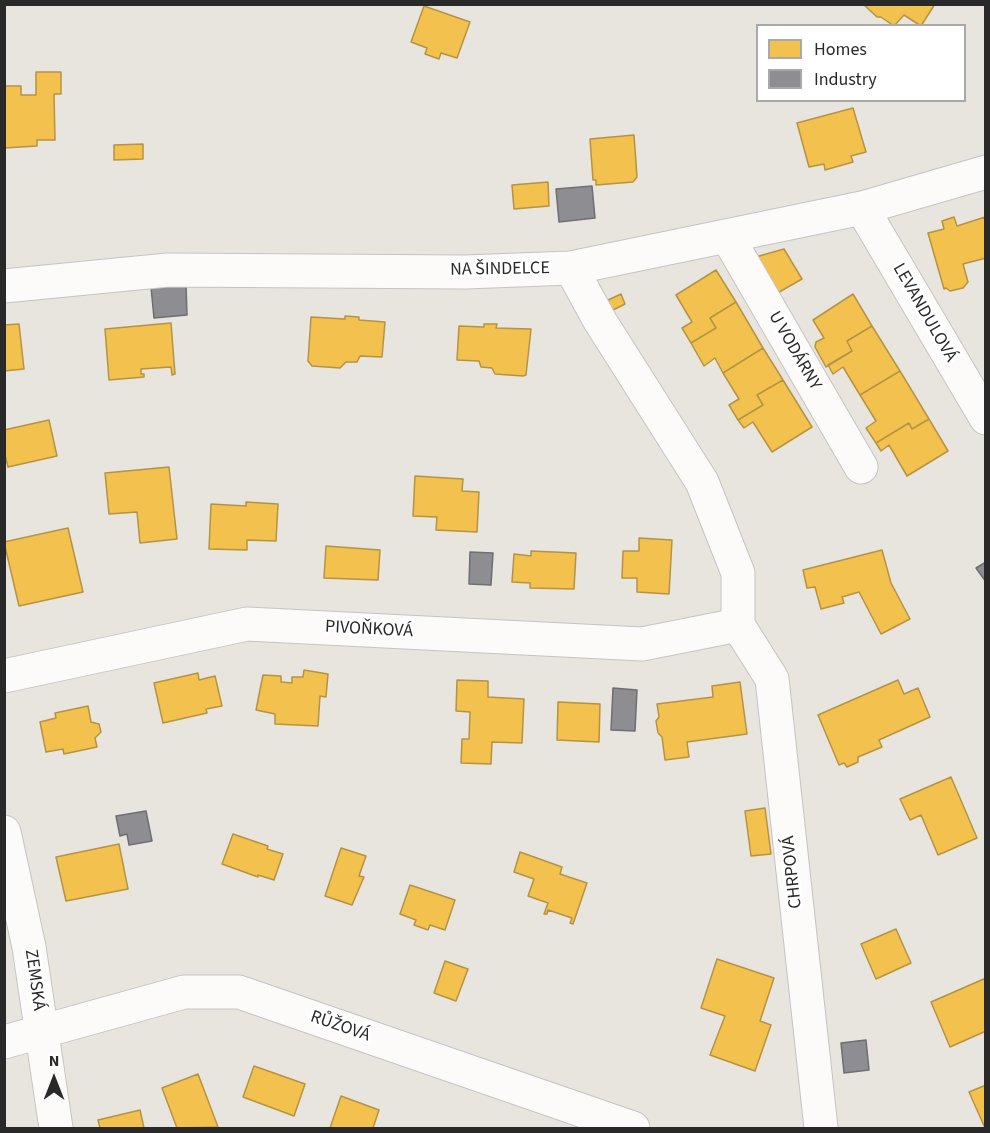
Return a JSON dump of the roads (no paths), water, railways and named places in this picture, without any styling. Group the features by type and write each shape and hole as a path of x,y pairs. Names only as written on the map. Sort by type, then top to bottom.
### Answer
{"street":[{"name":"NA ŠINDELCE","path":"4,286 168,270 465,272 571,268 862,208 986,172"},
{"name":"LEVANDULOVÁ","path":"862,208 986,418"},
{"name":"U VODÁRNY","path":"727,236 861,467"},
{"path":"571,268 600,321 702,482 738,573 738,625"},
{"name":"PIVOŇKOVÁ","path":"4,676 247,624 642,644 738,625"},
{"name":"CHRPOVÁ","path":"738,625 772,679 821,1128"},
{"name":"ZEMSKÁ","path":"4,832 29,947 56,1128"},
{"name":"RŮŽOVÁ","path":"4,1042 184,992 239,992 633,1128"}]}
